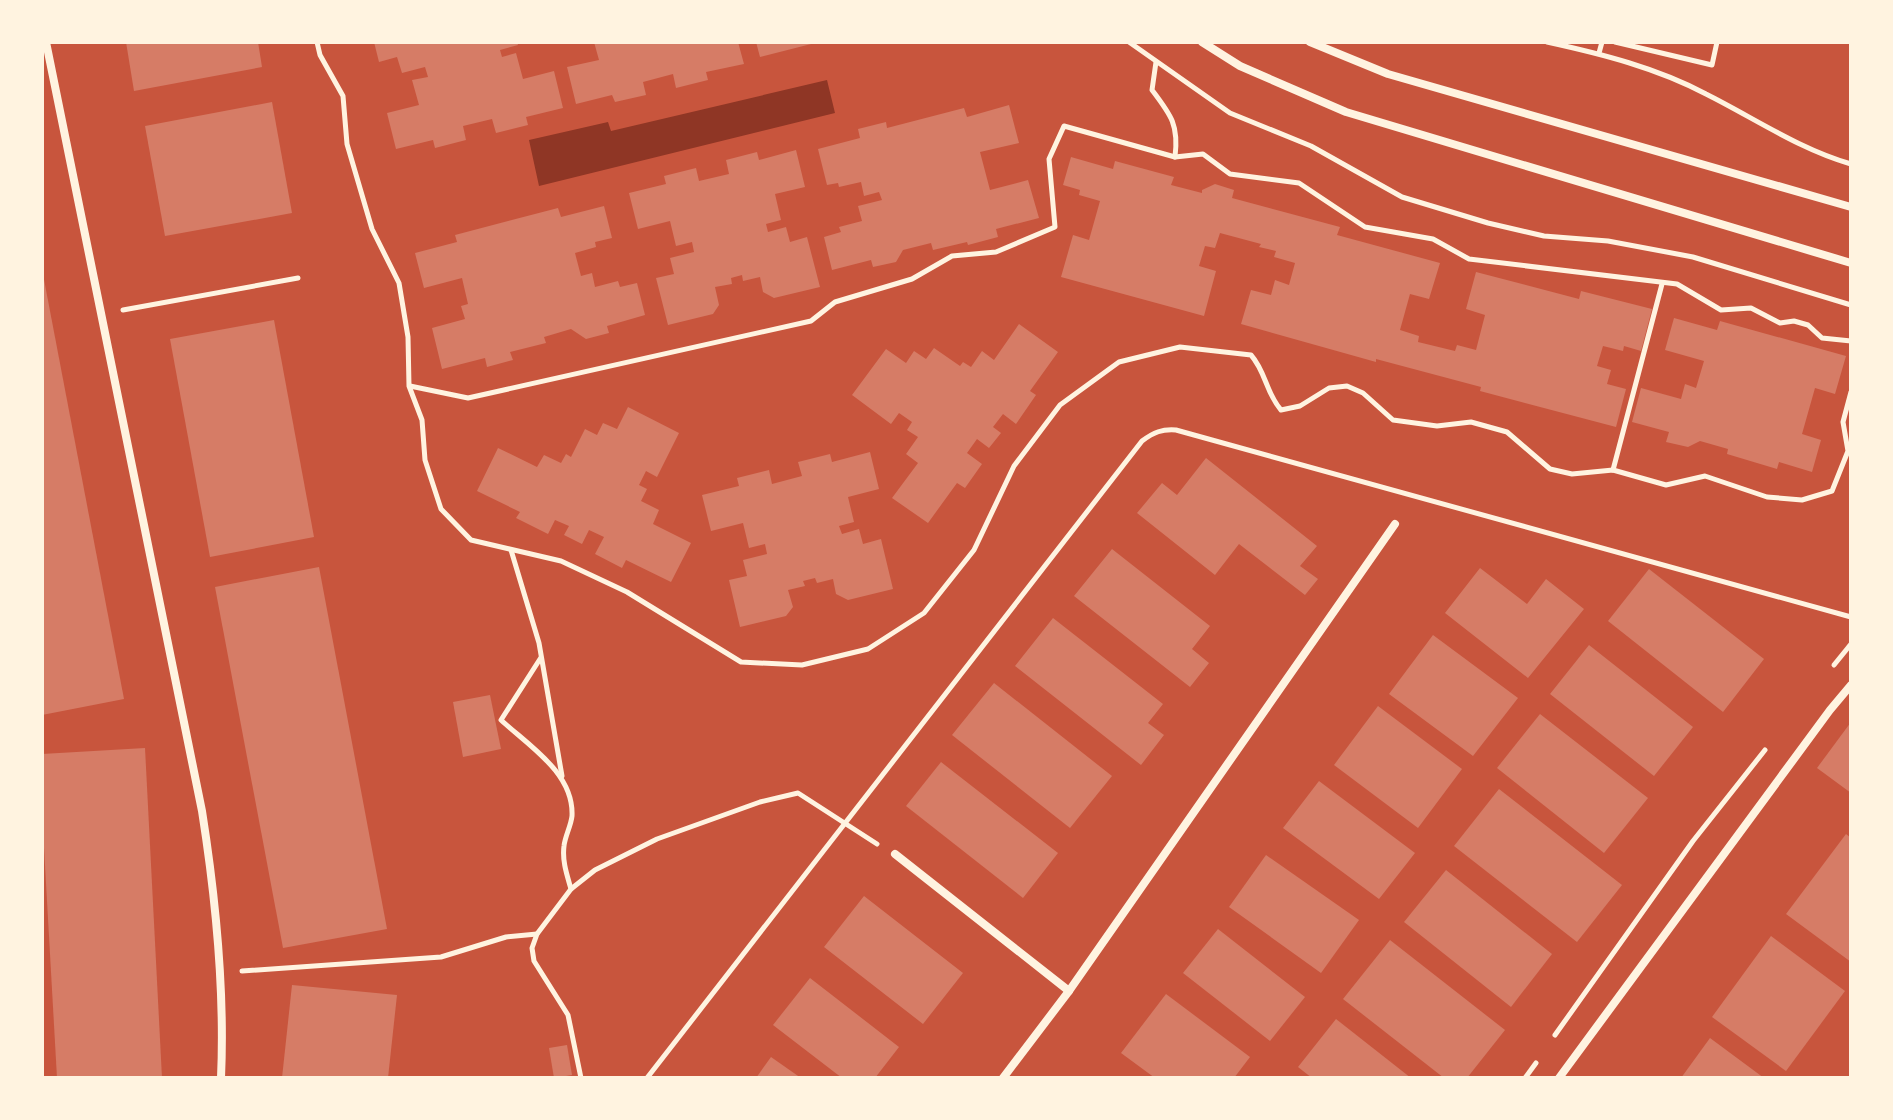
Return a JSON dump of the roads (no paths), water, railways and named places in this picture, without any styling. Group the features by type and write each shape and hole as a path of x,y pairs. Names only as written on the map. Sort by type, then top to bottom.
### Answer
{"street":[{"path":"46,42 202,811 216,900 221,972 221,1078"},
{"path":"1202,42 1240,66 1346,112 1851,263"},
{"path":"1310,42 1388,74 1851,207"},
{"path":"1003,1078 1069,991 1395,524"},
{"path":"1559,1078 1851,685"},
{"path":"895,854 1069,991"}]}
